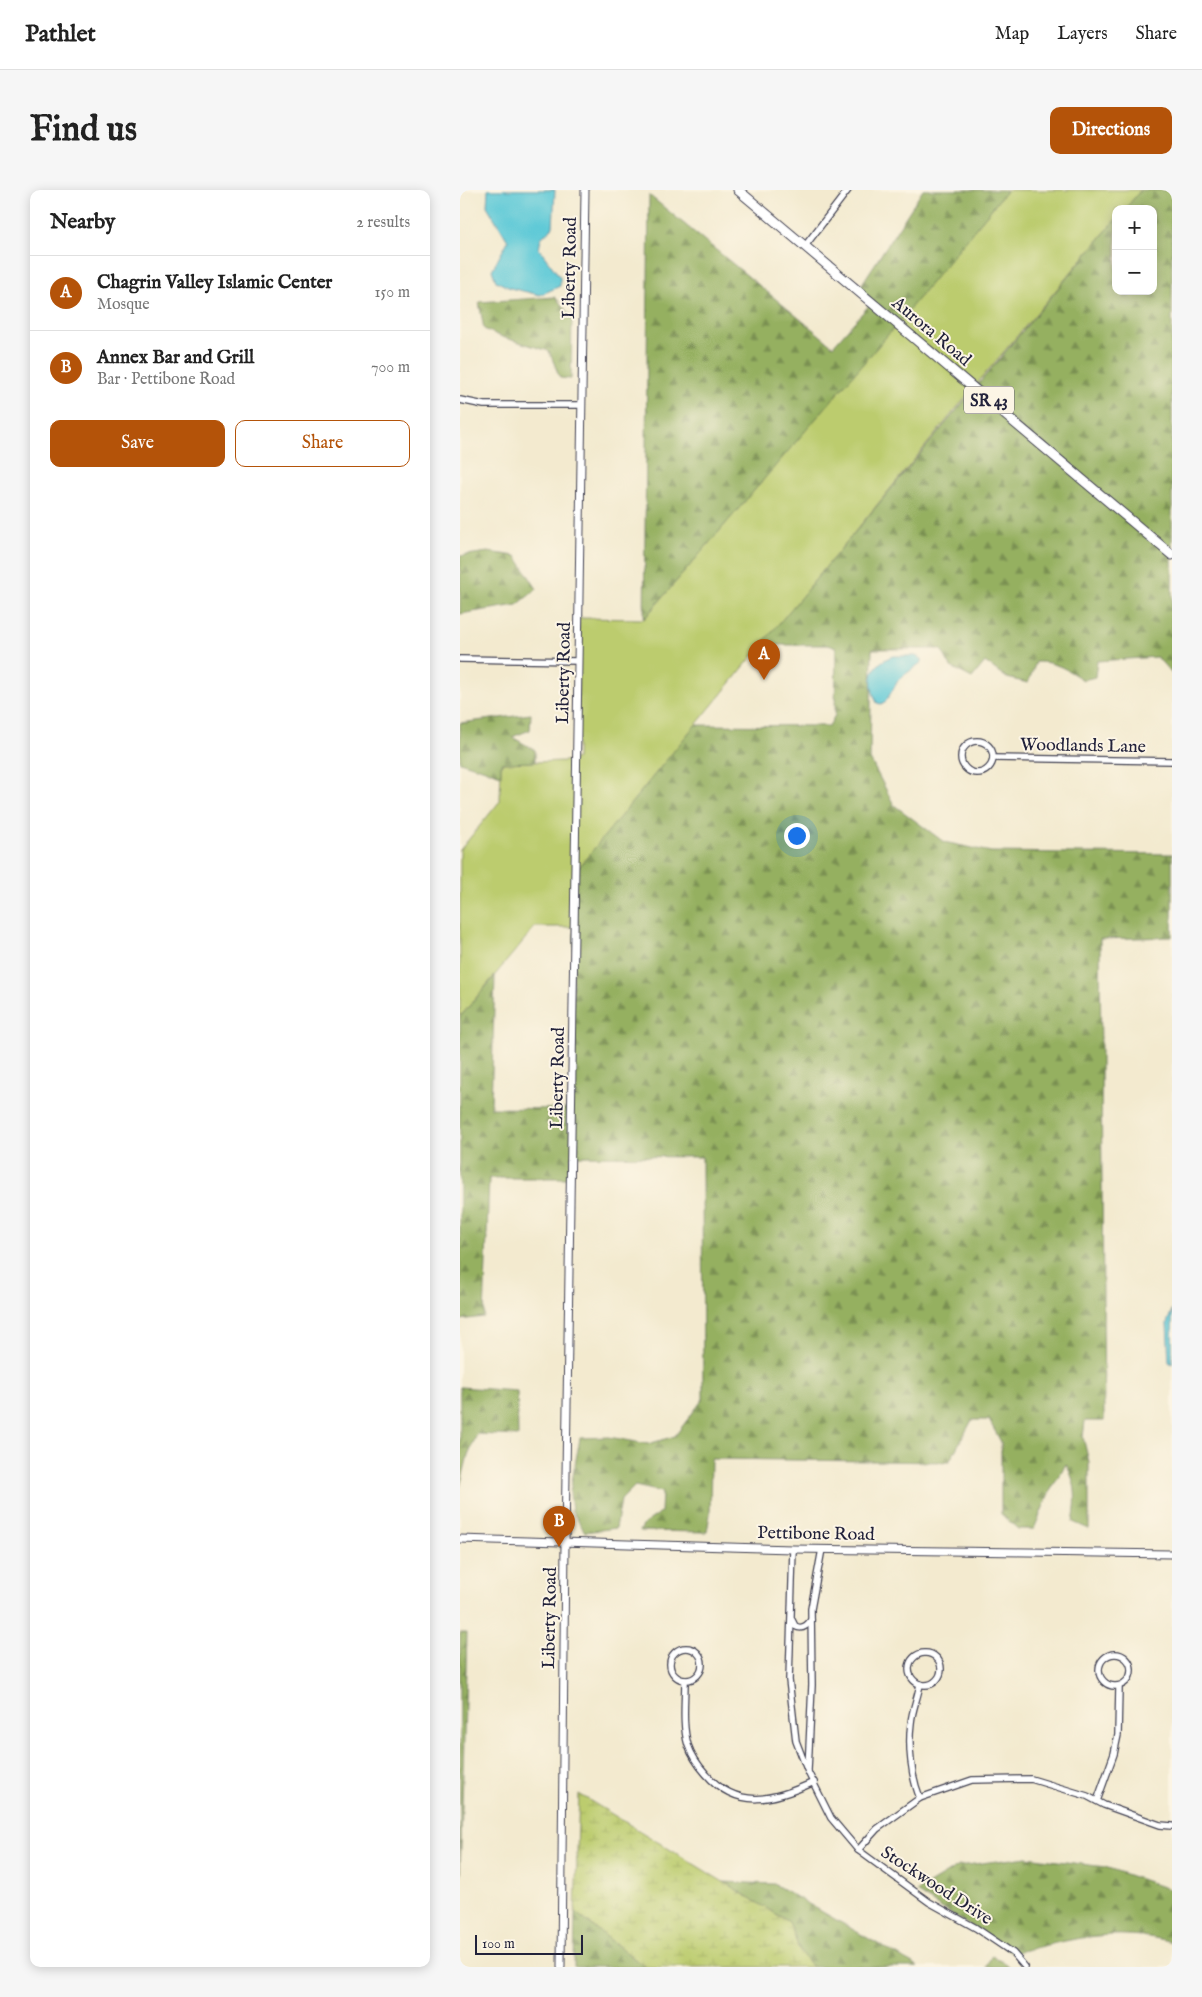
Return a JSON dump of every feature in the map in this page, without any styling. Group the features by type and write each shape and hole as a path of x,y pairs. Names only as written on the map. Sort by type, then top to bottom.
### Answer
{"main road":[{"name":"Aurora Road","path":"738,190 1172,555"}],"street":[{"name":"Liberty Road","path":"561,1967 565,1542 585,190"},
{"path":"805,246 848,190"},
{"path":"460,400 484,405 582,405"},
{"path":"460,659 578,661"},
{"path":"981,742 989,746 994,758 990,767 978,773 970,771 963,764 962,755 969,744 981,742"},
{"name":"Woodlands Lane","path":"994,758 1172,761"},
{"name":"Pettibone Road","path":"460,1539 793,1549 1172,1554"},
{"name":"Stockwood Drive","path":"793,1549 789,1680 796,1741 808,1772 831,1818 858,1850 929,1902 976,1928 1013,1953 1025,1967"},
{"path":"808,1772 812,1685 812,1620 822,1549"},
{"path":"792,1620 795,1626 805,1627 812,1620"},
{"path":"685,1648 695,1651 702,1664 698,1674 685,1680 672,1671 670,1661 675,1652 685,1648"},
{"path":"918,1654 929,1654 940,1664 940,1674 934,1682 920,1684 912,1678 909,1667 914,1657 918,1654"},
{"path":"1097,1801 1112,1761 1118,1735 1119,1686 1130,1676 1131,1666 1125,1657 1115,1654 1105,1658 1099,1667 1099,1672 1108,1685 1119,1686"},
{"path":"685,1680 685,1729 688,1744 694,1761 717,1786 735,1796 763,1800 790,1793 814,1782"},
{"path":"920,1684 911,1722 910,1743 914,1782 920,1798"},
{"path":"858,1850 877,1829 920,1798 972,1780 1032,1779 1050,1783 1160,1825 1172,1826"}],"green space":[{"path":"923,190 1007,190 898,323 644,619 649,195 833,346 872,302 858,290"},
{"path":"1007,190 1141,190 1128,205 1112,205 1112,224 974,387 575,872 574,927 535,927 460,1017 460,850 500,801 501,763 565,761 577,758 579,618 644,619 897,323"},
{"path":"1141,190 1172,190 1172,674 1157,657 1097,661 1095,677 1083,680 1055,665 1036,662 1028,683 1007,678 985,662 972,678 951,667 941,649 872,649 870,759 894,805 944,842 991,852 1172,854 1172,937 1100,939 1104,1421 1085,1421 1083,1437 1089,1462 1089,1529 1073,1522 1075,1492 1070,1471 1066,1464 1049,1493 1034,1529 1018,1529 1001,1514 1001,1442 989,1420 972,1420 949,1462 711,1459 710,1514 707,1532 640,1531 644,1524 661,1512 662,1492 635,1486 621,1500 616,1528 585,1532 572,1511 570,1492 580,1438 609,1437 648,1444 675,1436 703,1399 702,1157 571,1156 570,1178 489,1178 484,1317 460,1320 460,1017 495,976 491,1108 571,1109 575,872 695,725 829,726 835,715 836,647 827,645 761,645 1112,224 1112,295 1157,295 1157,205 1128,205"},
{"path":"555,297 572,317 571,379 560,378 549,351 502,337 484,329 479,302"},
{"path":"488,552 516,556 537,589 517,605 460,614 460,556"},
{"path":"531,714 530,730 512,737 535,750 535,762 501,763 501,775 460,762 460,723"},
{"path":"460,1387 517,1391 518,1436 477,1434 468,1455 460,1487"},
{"path":"460,1633 467,1633 460,1876"},
{"path":"579,1794 789,1922 800,1952 812,1967 645,1967 575,1912"},
{"path":"1027,1857 1105,1867 1172,1890 1172,1942 1151,1937 1111,1935 1073,1940 1013,1953 916,1892 959,1866"},
{"path":"723,1882 774,1884 918,1967 812,1967 800,1952 789,1922"},
{"path":"575,1912 645,1967 574,1967"},
{"path":"992,1955 1009,1966 1010,1967 986,1967"}],"water":[{"path":"488,190 555,190 553,227 541,238 539,249 560,277 560,286 540,295 510,288 496,281 492,270 508,241 487,206"},
{"path":"893,656 916,656 922,659 922,662 899,679 886,701 881,704 877,703 872,688 873,674 879,664"},
{"path":"1172,1310 1172,1364 1169,1362 1167,1323"}],"place":[{"name":"Chagrin Valley Islamic Center","path":"764,680"},
{"name":"Annex Bar and Grill","path":"559,1547"}]}
